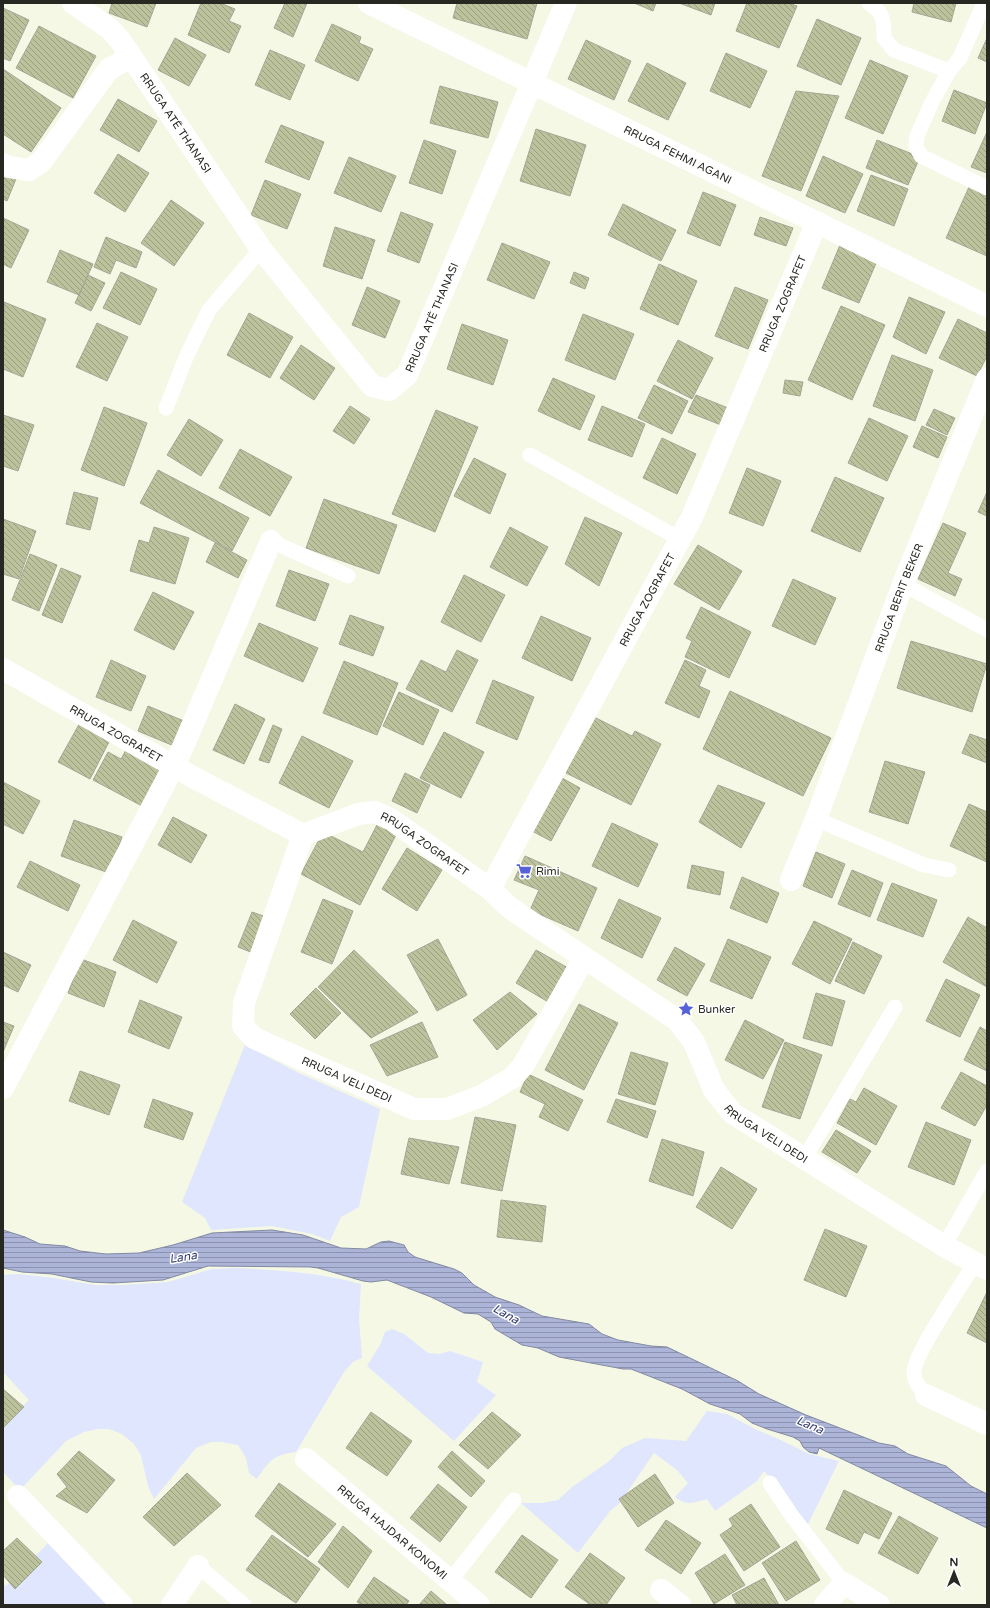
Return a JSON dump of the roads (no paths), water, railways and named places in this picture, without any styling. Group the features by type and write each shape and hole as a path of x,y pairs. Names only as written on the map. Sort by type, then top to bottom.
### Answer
{"street":[{"name":"RRUGA ATË THANASI","path":"73,3 110,29 131,57 261,249 372,386 389,390 407,375 533,83"},
{"name":"RRUGA FEHMI AGANI","path":"369,3 987,306"},
{"path":"533,83 566,3"},
{"path":"3,164 9,167 29,170 41,162 108,69 131,57"},
{"name":"RRUGA ZOGRAFET","path":"3,669 173,766 303,835 358,814 375,812 392,820 490,889 692,517 817,222"},
{"name":"RRUGA BERIT BEKER","path":"791,880 816,819 903,584 987,379"},
{"path":"3,1088 163,788 182,749 271,541"},
{"name":"RRUGA VELI DEDI","path":"303,835 244,1003 243,1026 254,1038 399,1103 414,1109 447,1109 481,1096 512,1078 523,1066 584,958"},
{"name":"RRUGA VELI DEDI","path":"490,889 510,908 677,1020 694,1042 714,1090 732,1113 944,1246 981,1266"},
{"path":"926,1395 987,1424"},
{"name":"RRUGA HAJDAR KONOMI","path":"306,1459 479,1605"},
{"path":"18,1496 122,1605"},
{"path":"172,1605 198,1566"},
{"path":"825,1605 844,1583 879,1605"},
{"path":"660,1590 680,1605"}],"lane":[{"path":"869,3 878,9 884,22 884,38 894,50 949,71"},
{"path":"984,3 960,58 949,71 932,102 917,136 916,146 921,156 987,188"},
{"path":"166,408 187,355 209,310 261,249"},
{"path":"530,455 680,539"},
{"path":"271,541 348,576"},
{"path":"903,584 987,630"},
{"path":"816,819 924,865 949,870"},
{"path":"804,1159 896,1007"},
{"path":"944,1246 987,1171"},
{"path":"926,1395 916,1382 914,1370 924,1346 981,1266"},
{"path":"770,1483 792,1516 844,1583"},
{"path":"450,1581 514,1500"},
{"path":"198,1566 244,1605"}],"water":[{"name":"Lana","path":"3,1230 25,1237 40,1244 65,1246 80,1251 106,1254 139,1253 173,1245 212,1233 272,1230 303,1235 341,1248 366,1249 381,1242 389,1241 404,1245 408,1252 415,1257 454,1269 462,1273 474,1285 495,1297 519,1305 542,1316 589,1324 602,1334 618,1340 651,1346 667,1347 738,1381 759,1394 806,1415 879,1443 895,1446 908,1454 946,1466 971,1486 987,1494 987,1528 819,1448 817,1454 809,1452 803,1447 800,1441 793,1437 752,1423 740,1414 710,1404 682,1389 631,1369 623,1369 559,1357 538,1348 522,1345 495,1329 491,1322 478,1314 464,1313 431,1297 387,1280 371,1282 363,1281 310,1267 208,1266 163,1280 113,1283 91,1282 52,1274 22,1272 3,1268"}],"place":[{"name":"Rimi","path":"524,871"},
{"name":"Bunker","path":"686,1009"}]}
